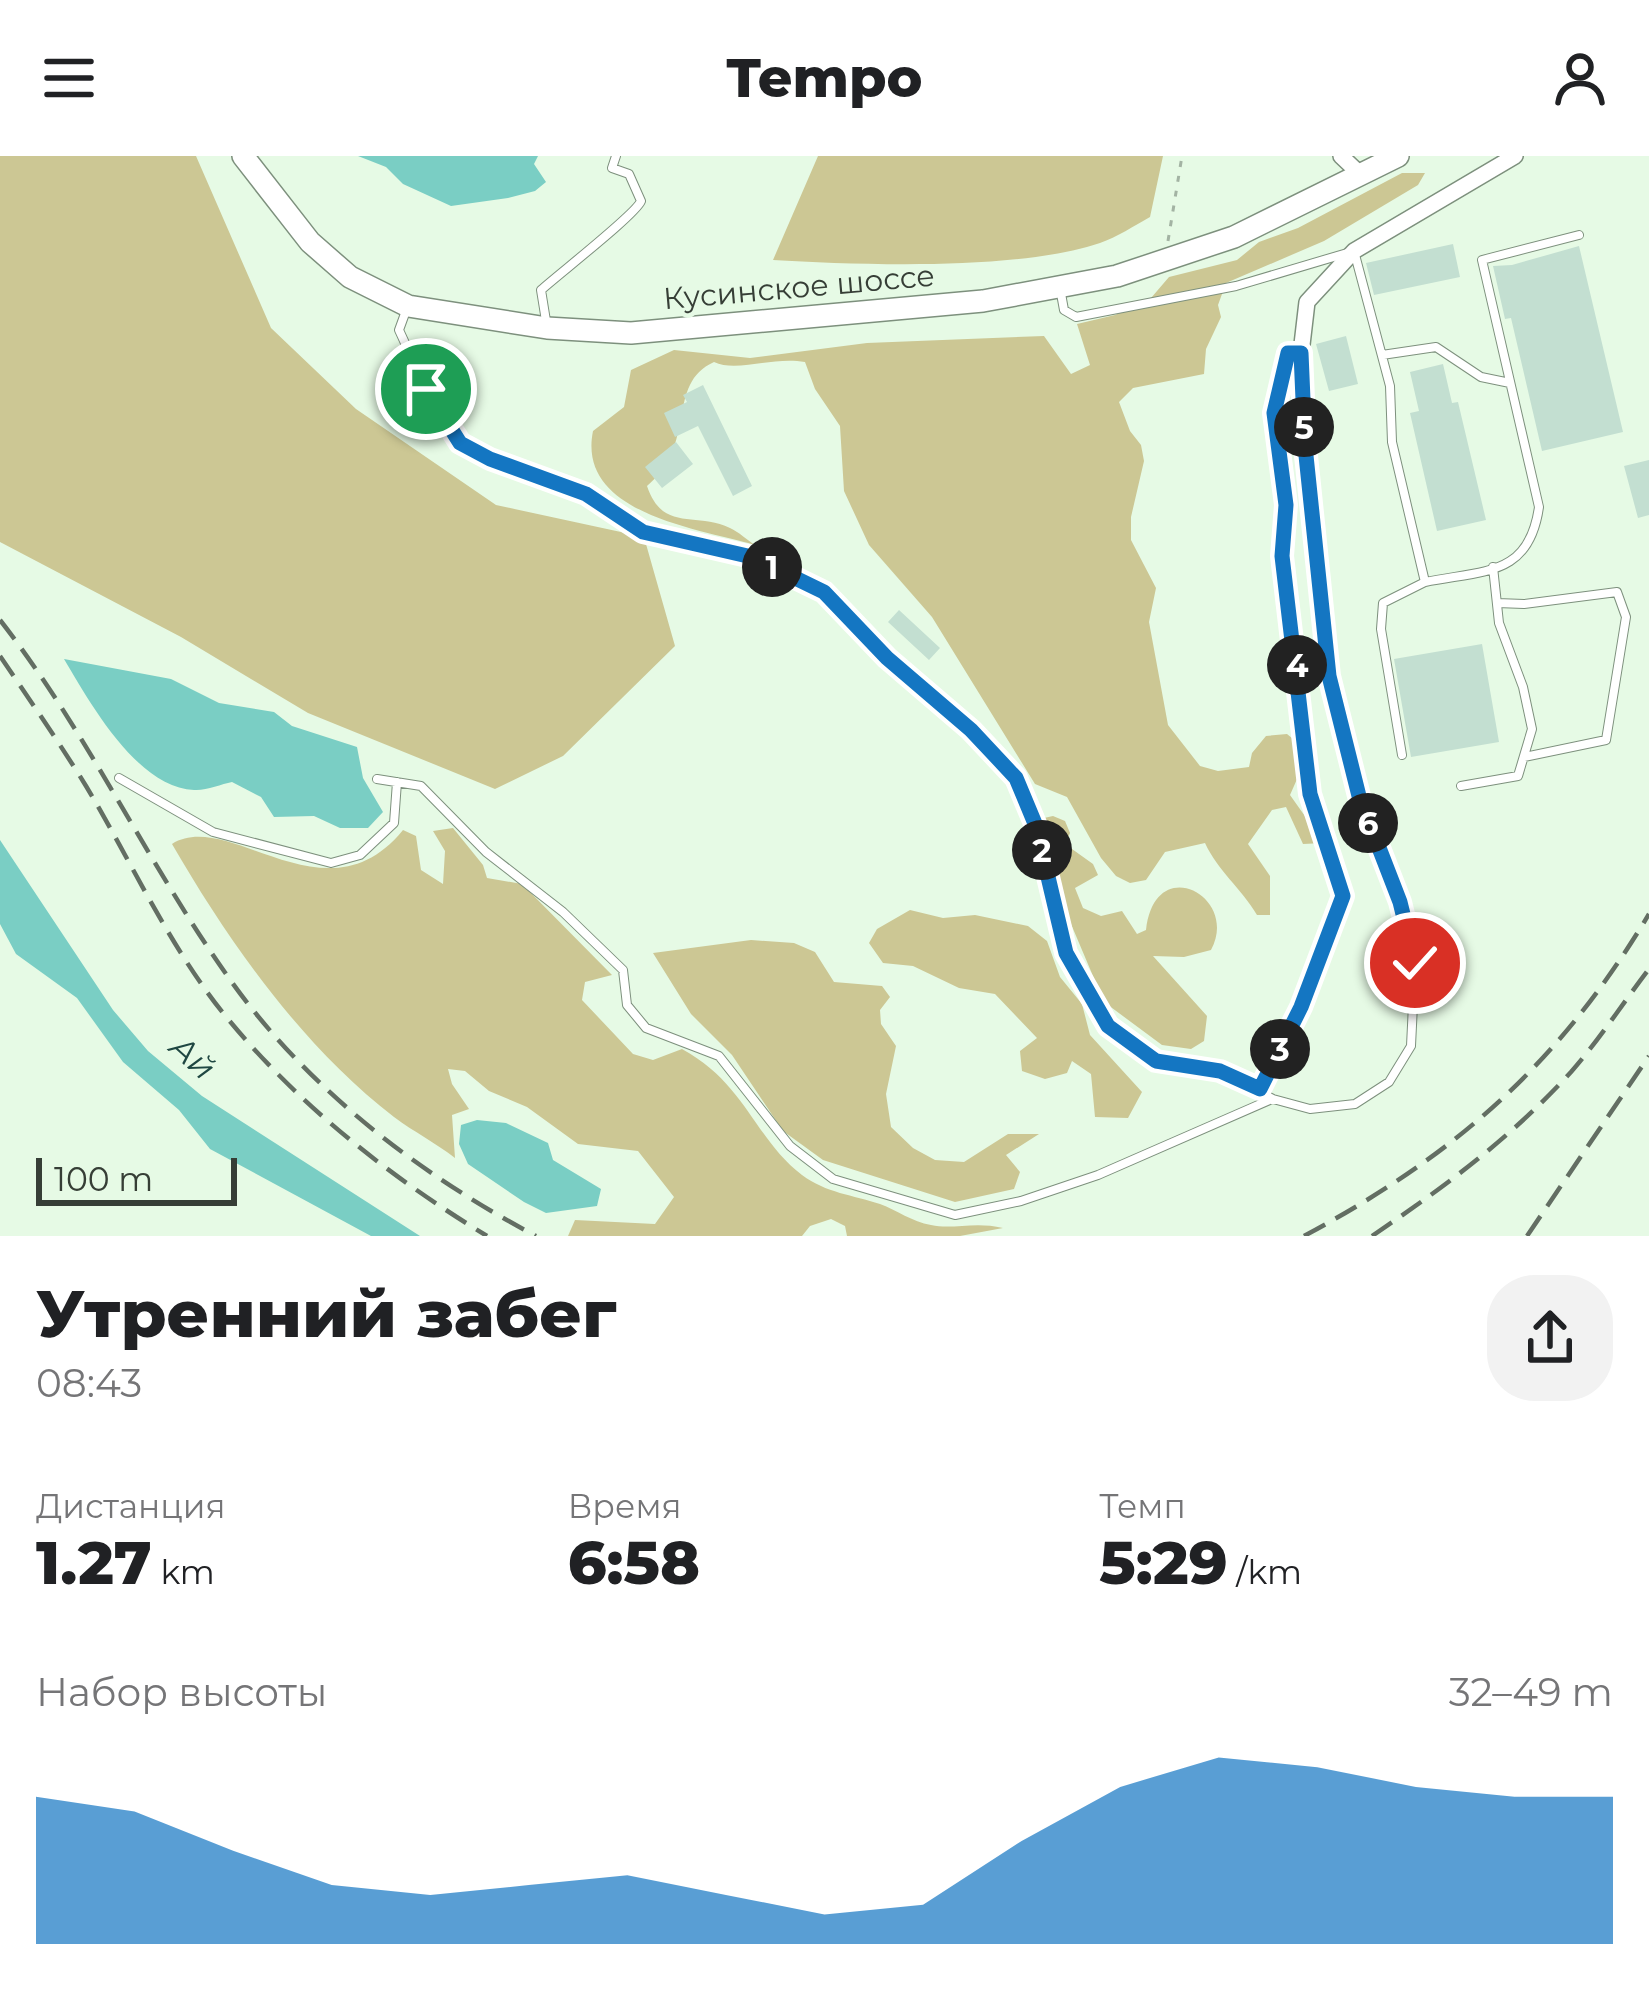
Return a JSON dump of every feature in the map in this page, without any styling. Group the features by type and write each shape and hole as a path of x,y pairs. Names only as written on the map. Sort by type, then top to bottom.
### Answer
{"main road":[{"name":"Кусинское шоссе","path":"243,156 310,242 350,277 408,307 547,328 631,333 983,302 1060,288 1171,260 1234,237 1397,156"}],"street":[{"path":"1341,156 1361,175"},
{"path":"1267,1094 1343,896 1310,794 1282,556 1286,505 1274,413 1288,353 1301,353 1307,302 1354,251 1516,156"}],"lane":[{"path":"547,328 542,290 597,239 636,214 641,201 629,174 612,168 616,156"},
{"path":"1402,755 1381,628 1383,603 1425,582 1510,563 1534,541 1539,507 1482,260 1579,235"},
{"path":"1060,288 1064,310 1076,317 1236,286 1354,251 1390,386 1392,442 1425,582"},
{"path":"408,307 398,330 426,389 460,443 586,494 643,532 752,557 824,592 887,658 971,730 1016,778 1036,826 1066,953 1108,1026 1156,1061 1220,1071 1310,1109 1355,1104 1389,1082 1411,1046 1416,1014 1415,963 1400,902 1359,796 1329,676 1305,446 1301,353"},
{"path":"1382,355 1436,347 1481,376 1510,383"},
{"path":"1461,786 1518,776 1532,729 1523,687 1498,623 1493,567"},
{"path":"1496,602 1524,604 1617,592 1626,617 1606,740 1524,757"},
{"path":"119,778 213,832 331,863 359,855 394,823 397,782"},
{"path":"376,778 421,785 486,852 563,913 623,970 627,1005 646,1028 719,1056 790,1146 833,1179 955,1215 1022,1201 1098,1175 1267,1094"}],"path":[{"path":"1171,260 1168,244 1182,156"}],"shaded area":[{"path":"0,156 196,156 271,328 356,409 496,505 644,537 675,646 563,756 495,789 308,713 181,637 0,542"},
{"path":"818,156 1163,156 1150,217 1100,243 983,262 773,260"},
{"path":"1402,173 1425,173 1418,185 1324,241 1226,283 1218,305 1221,317 1206,349 1204,374 1133,388 1119,402 1144,461 1131,517 1131,540 1156,588 1149,622 1168,725 1200,766 1218,771 1249,767 1252,753 1266,736 1287,734 1309,752 1290,795 1324,843 1303,844 1286,807 1272,810 1248,844 1270,876 1270,915 1257,915 1205,843 1165,852 1146,880 1130,883 1116,876 1067,797 1035,784 932,617 869,545 844,491 840,426 815,389 805,362 733,366 714,362 699,372 690,385 672,452 647,486 654,501 671,515 717,523 755,545 648,514 604,482 593,459 593,431 624,407 631,370 674,350 750,358 867,343 1044,336 1071,374 1090,365 1077,324 1115,315 1151,298 1169,277 1237,260 1259,242 1298,228"},
{"path":"1044,818 1065,821 1070,833 1065,844 1093,864 1098,875 1075,888 1083,908 1101,916 1122,911 1137,934 1146,930 1153,906 1164,892 1193,890 1206,900 1217,931 1211,950 1184,957 1153,956 1207,1016 1204,1041 1191,1049 1162,1045 1104,1002 1060,898"},
{"path":"453,828 483,865 487,878 522,884 612,975 585,982 582,1000 633,1054 653,1060 682,1049 704,1063 735,1094 786,1160 821,1186 924,1223 1003,1228 960,1236 847,1236 845,1226 831,1219 810,1226 802,1236 568,1236 575,1220 655,1224 674,1197 638,1151 578,1144 527,1107 489,1091 465,1071 448,1069 469,1109 452,1115 455,1158 402,1122 360,1089 270,991 172,844 195,837 221,840 311,867 342,867 373,856 403,830 416,836 421,870 443,884 445,851 433,831"},
{"path":"910,910 943,918 975,915 1028,926 1047,941 1060,977 1082,1004 1090,1035 1142,1092 1128,1118 1095,1117 1091,1074 1072,1061 1067,1073 1045,1079 1022,1071 1020,1051 1037,1038 995,994 959,988 913,966 883,963 869,943 877,929"},
{"path":"751,940 794,943 815,952 834,982 882,986 890,997 880,1010 881,1024 896,1046 886,1094 891,1127 913,1148 935,1160 964,1162 1008,1134 1039,1134 1006,1155 1020,1172 1014,1189 955,1202 823,1160 783,1131 732,1055 691,1014 653,953"}],"water":[{"path":"358,156 538,156 534,164 546,182 535,191 508,198 451,206"},
{"path":"64,659 171,679 219,703 274,712 292,726 357,747 363,778 383,812 368,828 340,828 314,816 274,817 261,797 232,782 199,790 173,786 153,775 117,740"},
{"path":"0,840 113,1010 148,1051 202,1096 420,1236 371,1236 210,1149 179,1110 123,1062 77,998 16,954 0,924"},
{"path":"477,1120 506,1123 548,1143 553,1160 601,1189 597,1206 546,1213 468,1164 459,1144 461,1125"}],"building":[{"path":"1453,244 1460,277 1374,295 1366,263"},
{"path":"1579,246 1623,432 1542,451 1511,318 1505,319 1493,266"},
{"path":"1346,336 1358,384 1329,391 1316,344"},
{"path":"1443,364 1452,403 1458,402 1486,520 1437,531 1410,413 1419,411 1410,372"},
{"path":"703,385 752,486 733,496 698,426 675,437 664,413 687,402 683,395"},
{"path":"676,442 693,464 662,488 645,467"},
{"path":"1649,460 1649,515 1638,518 1624,466"},
{"path":"899,610 940,648 929,660 888,622"},
{"path":"1482,644 1499,742 1411,757 1394,659"}],"railway":[{"path":"0,620 62,708 201,937 262,1021 369,1126 450,1185 536,1236"},
{"path":"0,656 76,770 167,931 223,1013 281,1078 345,1136 487,1236"},
{"path":"1304,1236 1410,1172 1500,1100 1579,1016 1649,914"},
{"path":"1372,1236 1476,1160 1548,1096 1649,969"},
{"path":"1527,1236 1649,1056"}],"route":[{"path":"426,389 460,443 490,459 586,494 643,532 752,557 824,592 1016,778 1036,826 1066,953 1108,1026 1156,1061 1220,1071 1260,1089 1301,1007 1343,896 1310,794 1282,556 1286,505 1274,413 1288,353 1301,353 1305,446 1329,676 1343,743 1379,856 1400,902 1415,963"}],"water label":[{"name":"Ай","path":"193,1057"}]}
